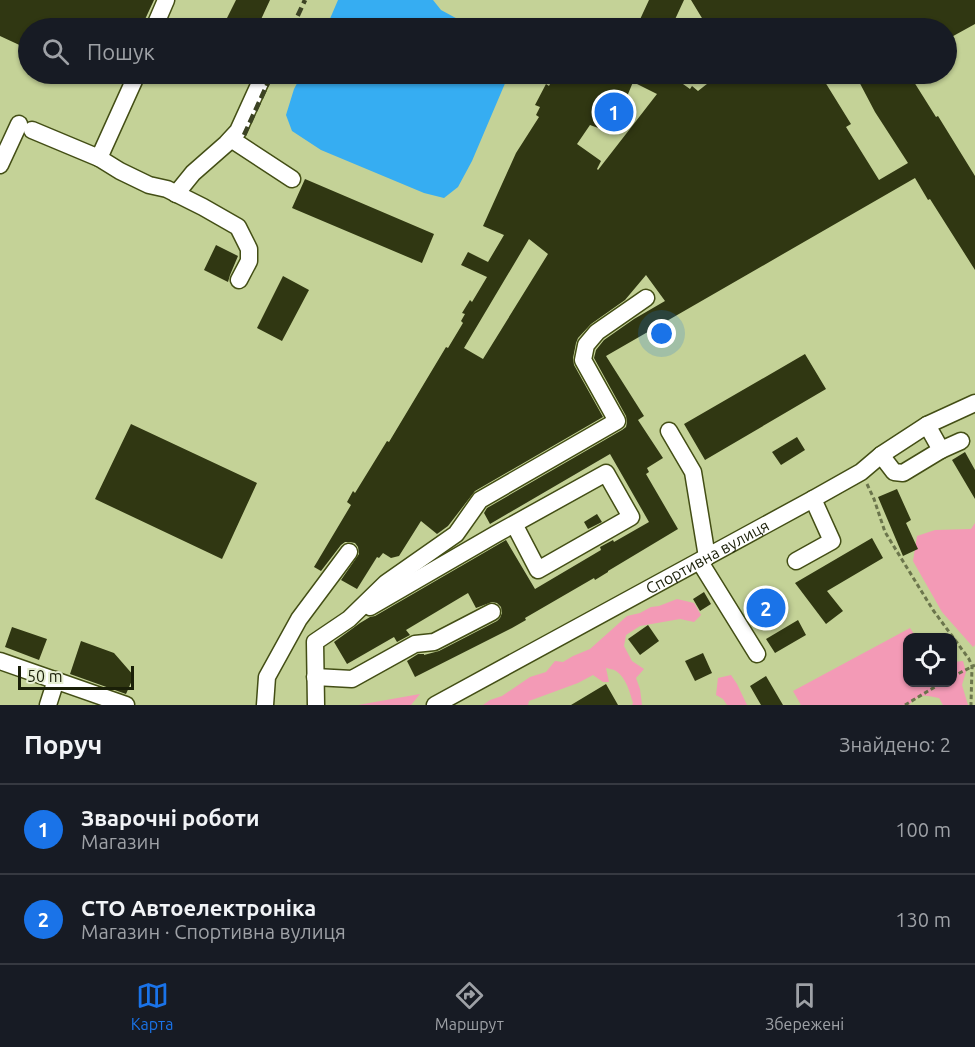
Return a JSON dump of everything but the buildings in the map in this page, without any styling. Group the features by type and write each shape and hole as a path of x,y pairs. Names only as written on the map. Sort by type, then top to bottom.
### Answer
{"street":[{"path":"158,18 166,0"},
{"path":"99,158 132,84"},
{"path":"176,194 193,173 238,131 259,84"},
{"path":"0,165 25,127 99,158 149,185 167,189 238,227 249,249 249,261 239,280"},
{"path":"231,138 292,179"},
{"path":"349,619 386,583 456,534 480,500 617,421 583,360 586,345 597,332 646,298"},
{"name":"Спортивна вулиця","path":"435,705 704,560 861,472 881,455 927,425 975,403"},
{"path":"927,425 941,450"},
{"path":"669,431 693,472 704,560 757,654"},
{"path":"881,455 894,472 903,473 961,441"},
{"path":"316,705 315,642 349,619 514,524 606,473 632,517 538,570 514,524"},
{"path":"796,561 832,541 813,499"},
{"path":"264,704 267,677 299,619 349,552"},
{"path":"315,677 352,680 415,644 434,642 492,612"},
{"path":"0,661 126,705"},
{"path":"48,705 56,680"}],"path":[{"path":"861,472 874,499 885,532 933,610 973,665 972,705"},
{"path":"957,674 973,665"},
{"path":"904,705 935,687"}],"shaded area":[{"path":"975,523 975,645 973,647 942,612 913,561 917,536 935,530 971,529"},
{"path":"677,599 694,603 701,615 694,622 680,619 640,626 626,635 624,646 632,661 644,669 636,678 642,705 632,705 625,681 615,670 606,668 609,682 603,682 593,675 529,701 528,705 483,705 502,696 530,677 546,672 555,661 563,662 590,649 627,616"},
{"path":"910,628 913,633 903,633 903,687 957,687 957,662 963,661 966,672 962,685 968,705 943,705 939,698 926,696 916,698 909,705 801,705 793,691"},
{"path":"731,675 747,705 727,705 716,695 718,678"},
{"path":"420,694 411,705 358,705"}],"water":[{"path":"338,0 433,0 441,10 456,18 330,18"},
{"path":"297,84 505,84 472,161 458,187 444,198 424,193 321,150 292,131 286,115"}],"railway":[{"path":"297,18 305,0"},
{"path":"244,135 267,84"}],"place":[{"name":"Зварочні роботи","path":"614,112"},
{"name":"СТО Автоелектроніка","path":"766,608"}]}
